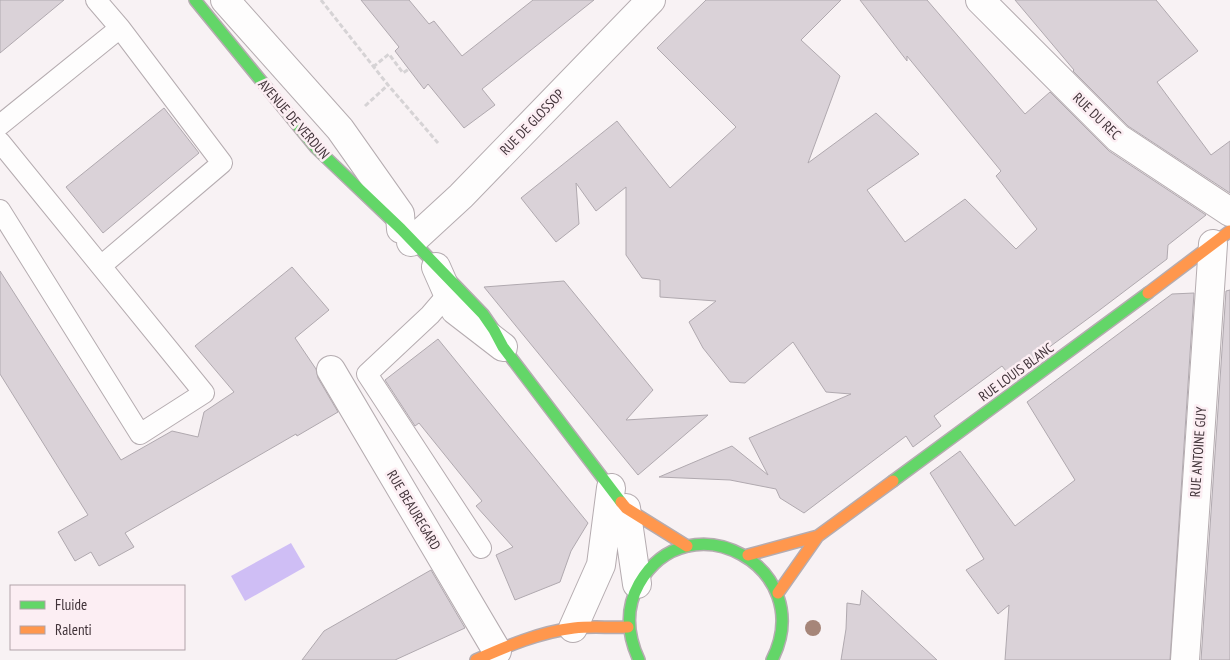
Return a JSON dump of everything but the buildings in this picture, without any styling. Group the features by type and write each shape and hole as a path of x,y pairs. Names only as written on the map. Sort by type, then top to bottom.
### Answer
{"main road":[{"name":"AVENUE DE VERDUN","path":"195,0 316,148 470,298 496,332 503,347 618,498 687,546"},
{"name":"RUE LOUIS BLANC","path":"778,593 818,536 1106,325 1221,238"},
{"name":"RUE LOUIS BLANC","path":"748,555 818,536"},
{"path":"487,655 539,636 573,628 631,649 630,605 637,584 650,566 667,553 687,546 708,543 728,546 748,555 766,572 778,593 783,613 782,633 772,660"}],"street":[{"name":"AVENUE DE VERDUN","path":"225,0 340,129 400,214 406,236"},
{"name":"RUE DE GLOSSOP","path":"406,236 461,196 651,0"},
{"name":"RUE DU REC","path":"980,0 1118,138 1230,212"},
{"name":"RUE ANTOINE GUY","path":"1185,660 1221,238"},
{"name":"AVENUE DE VERDUN","path":"436,266 455,310 503,347"},
{"name":"RUE BEAUREGARD","path":"331,370 487,655"},
{"name":"AVENUE DE VERDUN","path":"618,498 637,584"},
{"path":"573,628 601,566 618,498"}],"lane":[{"path":"96,0 120,28 222,163 100,266"},
{"path":"0,125 120,28"},
{"path":"0,142 204,393 140,434 0,210"},
{"path":"448,294 430,315 367,374 481,548"}],"path":[{"path":"321,0 373,67 438,143"},
{"path":"373,67 389,54 403,73 409,69"},
{"path":"365,106 388,85"}],"shaded area":[{"path":"291,543 305,567 245,601 231,576"}],"traffic: fast":[{"path":"195,0 316,148 401,229 483,314 503,347 621,502"},
{"path":"893,481 1148,293"},
{"path":"639,660 632,641 629,622 631,603 639,584 661,558 687,546 715,545 742,554 763,572 778,597 782,626 772,660"}],"traffic: slow":[{"path":"1148,293 1230,231"},
{"path":"778,593 818,536 893,481"},
{"path":"621,502 626,508 687,546"},
{"path":"748,555 818,536"},
{"path":"476,660 524,640 561,630 581,627 628,627"}]}
